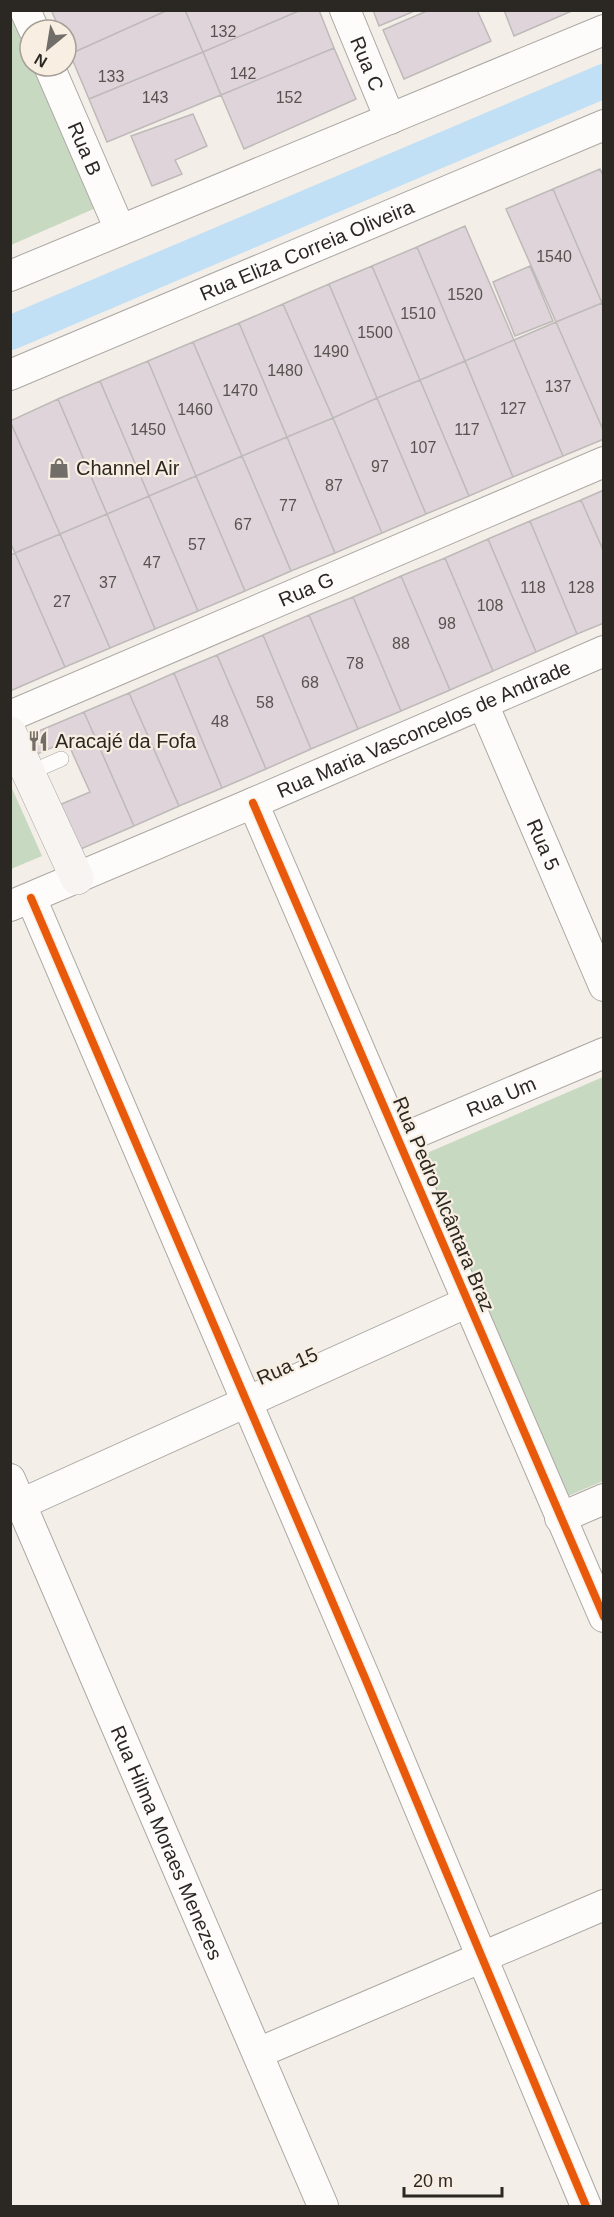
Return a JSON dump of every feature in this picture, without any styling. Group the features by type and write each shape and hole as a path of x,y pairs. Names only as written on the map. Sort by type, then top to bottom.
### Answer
{"street":[{"name":"Rua C","path":"345,10 390,118"},
{"path":"10,276 603,30"},
{"name":"Rua B","path":"54,78 120,230"},
{"name":"Rua Eliza Correia Oliveira","path":"10,375 603,125"},
{"name":"Rua G","path":"10,716 603,462"},
{"name":"Rua Maria Vasconcelos de Andrade","path":"21,902 603,651"},
{"name":"Rua 5","path":"483,704 603,986"},
{"path":"10,733 77,878"},
{"name":"Rua Pedro Alcântara Braz","path":"253,803 603,1617"},
{"path":"21,902 247,1402 586,2206"},
{"name":"Rua Um","path":"399,1140 603,1053"},
{"name":"Rua 15","path":"16,1491 247,1402 468,1302"},
{"name":"Rua Hilma Moraes Menezes","path":"16,1491 323,2206"},
{"path":"561,1518 603,1499"},
{"path":"258,2053 603,1905"}],"lane":[{"path":"29,773 61,759"}],"green space":[{"path":"10,11 18,24 18,78 44,78 98,207 11,245"},
{"path":"11,786 42,856 10,869"},
{"path":"603,1077 603,1481 568,1496 420,1156"}],"building":[{"path":"56,10 168,10 78,50 78,18 55,18 52,12"},
{"path":"168,10 185,10 203,52 89,99 78,73 78,50"},
{"path":"185,10 301,10 203,52"},
{"path":"301,10 319,10 334,48 221,95 203,52"},
{"path":"373,10 417,10 379,26"},
{"path":"429,10 477,10 491,41 404,79 383,30"},
{"path":"504,10 574,10 514,36"},
{"path":"334,48 356,99 244,149 221,95"},
{"path":"203,52 221,95 107,142 89,99"},
{"path":"193,114 207,146 175,160 182,174 152,186 131,136"},
{"path":"600,169 604,177 604,302 602,303 553,189"},
{"path":"553,189 602,303 556,322 506,209"},
{"path":"465,226 514,340 465,361 417,247"},
{"path":"417,247 465,361 420,380 372,266"},
{"path":"372,266 420,380 377,398 329,284"},
{"path":"530,266 553,321 515,336 493,282"},
{"path":"329,284 377,398 333,418 283,304"},
{"path":"602,303 604,307 604,432 556,322"},
{"path":"283,304 333,418 287,437 239,323"},
{"path":"556,322 604,432 604,439 563,456 514,340"},
{"path":"239,323 287,437 242,456 193,342"},
{"path":"514,340 563,456 513,477 465,361"},
{"path":"193,342 242,456 196,476 148,361"},
{"path":"148,361 196,476 149,496 100,381"},
{"path":"465,361 513,477 469,496 420,380"},
{"path":"420,380 469,496 426,514 377,398"},
{"path":"100,381 149,496 107,514 58,399"},
{"path":"377,398 426,514 382,533 333,418"},
{"name":"Channel Air","path":"58,399 107,514 60,534 10,421"},
{"path":"333,418 382,533 335,553 287,437"},
{"path":"10,421 60,534 15,553 10,542"},
{"path":"287,437 335,553 291,571 242,456"},
{"path":"242,456 291,571 245,591 196,476"},
{"path":"196,476 245,591 198,611 149,496"},
{"path":"604,490 604,552 581,500"},
{"path":"149,496 198,611 155,629 107,514"},
{"path":"581,500 604,552 604,623 577,634 530,521"},
{"path":"107,514 155,629 110,648 60,534"},
{"path":"530,521 577,634 536,652 488,539"},
{"path":"60,534 110,648 65,667 15,553"},
{"path":"488,539 536,652 493,671 445,558"},
{"path":"15,553 65,667 10,691 10,555"},
{"path":"445,558 493,671 450,690 401,576"},
{"path":"401,576 450,690 401,711 353,597"},
{"path":"353,597 401,711 358,729 309,615"},
{"path":"309,615 358,729 311,749 263,635"},
{"path":"263,635 311,749 266,769 217,655"},
{"path":"217,655 266,769 222,788 174,673"},
{"path":"174,673 222,788 179,806 129,693"},
{"path":"129,693 179,806 134,826 84,712"},
{"path":"84,712 134,826 76,851 57,806 90,792 67,741 35,755 27,736"}],"waterway":[{"path":"10,333 604,81"}],"cycle path":[{"path":"253,803 604,1617"},
{"path":"31,898 365,1678 586,2206"}],"place":[{"name":"Channel Air","path":"59,468"},
{"name":"Aracajé da Fofa","path":"38,741"}]}
